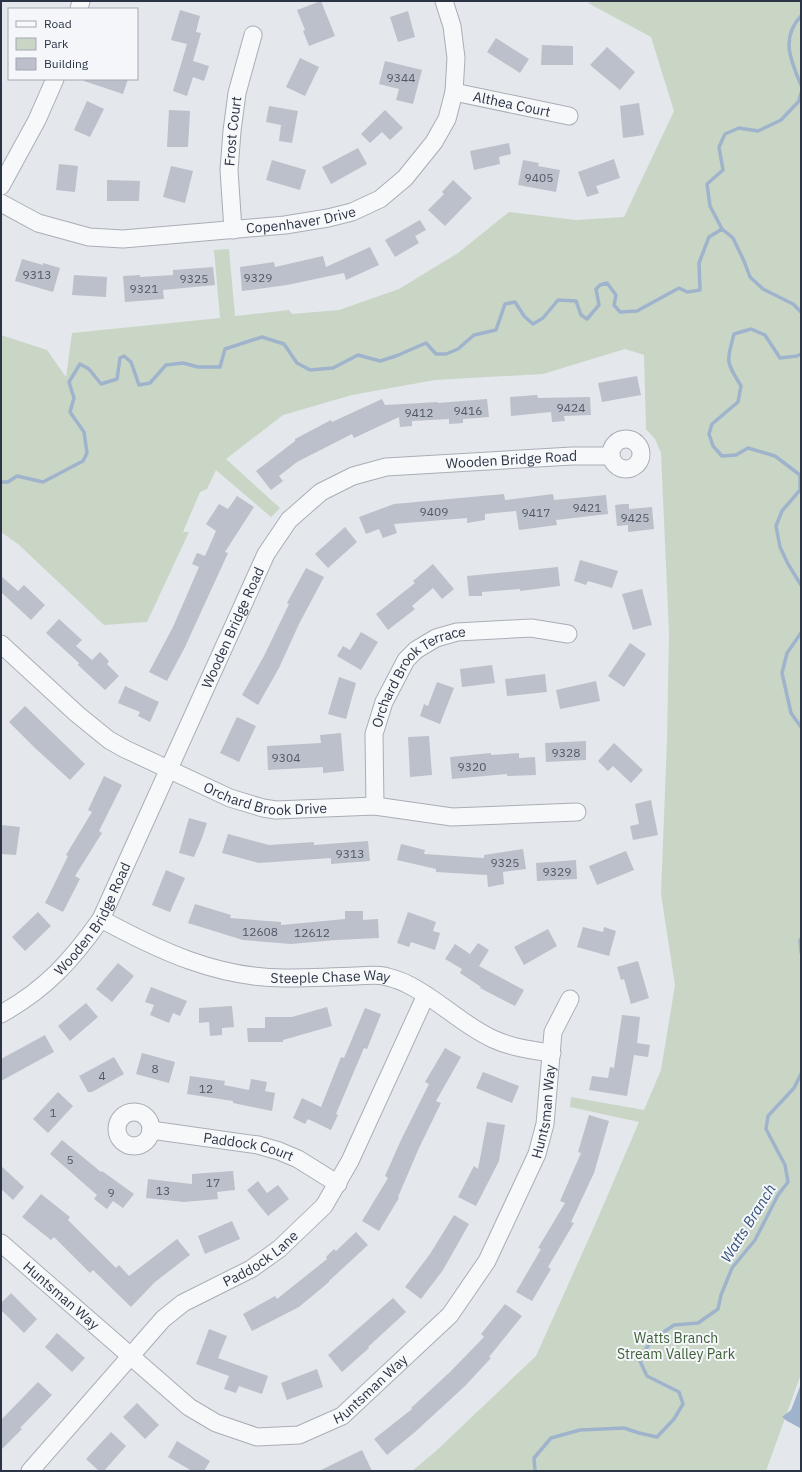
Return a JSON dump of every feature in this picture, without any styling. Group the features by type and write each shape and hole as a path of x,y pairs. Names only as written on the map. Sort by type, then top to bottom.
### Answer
{"street":[{"name":"Copenhaver Drive","path":"1,203 38,223 89,236 123,239 285,225 328,218 352,212 380,199 405,178 434,142 447,119 454,92 456,58 452,26 444,1"},
{"name":"Frost Court","path":"233,230 229,170 232,131 237,93 253,35"},
{"path":"1,186 37,120 55,80"},
{"name":"Althea Court","path":"454,92 569,116"},
{"name":"Wooden Bridge Road","path":"1,1014 38,991 62,970 77,953 101,919 266,554 289,520 322,492 353,476 386,467 572,456 611,456"},
{"name":"Orchard Brook Terrace","path":"375,806 374,734 384,702 406,660 416,650 436,638 458,632 531,628 568,634"},
{"name":"Orchard Brook Drive","path":"1,644 77,714 109,740 168,770 230,798 262,808 290,810 375,806 452,817 577,812"},
{"name":"Steeple Chase Way","path":"101,919 159,949 184,960 213,968 247,975 282,978 381,976 406,983 426,995 472,1028 493,1039 521,1049 552,1053"},
{"name":"Paddock Lane","path":"30,1471 163,1319 183,1303 251,1269 279,1249 324,1206 350,1161 426,995"},
{"name":"Huntsman Way","path":"3,1247 196,1411 216,1423 257,1437 299,1435 342,1416 450,1315 487,1261 537,1154 545,1124 554,1032 570,1000"},
{"name":"Paddock Court","path":"151,1130 250,1144 278,1151 298,1159 338,1184"}],"green space":[{"name":"Watts Branch Stream Valley Park","path":"595,1 801,1 801,1374 766,1471 412,1471 436,1451 536,1356 639,1122 570,1107 571,1097 644,1110 661,1070 675,985 661,894 667,741 669,633 661,453 655,439 646,429 644,355 625,349 543,374 435,380 352,395 283,415 226,459 280,508 271,517 216,470 207,489 200,492 183,532 189,532 147,622 104,625 18,544 1,532 1,335 47,350 66,377 72,333 220,318 214,250 229,249 235,316 289,310 292,314 339,310 399,289 458,253 509,212 576,220 624,217 674,111 651,37 588,3"}],"water":[{"path":"801,1384 800,1428 782,1417 791,1410"}],"building":[{"path":"321,1 335,36 309,46 303,31 305,30 297,10"},
{"path":"180,10 200,16 196,32 201,33 193,61 209,66 204,81 193,77 187,96 173,91 187,44 171,40"},
{"path":"408,11 415,37 398,42 390,17"},
{"path":"496,38 529,59 520,73 487,52"},
{"path":"542,45 573,46 573,65 541,65"},
{"path":"607,47 635,72 620,90 590,65"},
{"path":"300,58 319,67 305,96 286,87"},
{"path":"385,61 422,70 413,104 396,100 399,89 379,84"},
{"path":"84,80 128,80 123,94"},
{"path":"87,101 104,109 90,137 74,130"},
{"path":"639,103 644,135 623,138 620,106"},
{"path":"269,106 298,111 292,143 279,141 281,125 266,122"},
{"path":"169,110 190,111 188,147 167,147"},
{"path":"385,110 403,128 390,140 382,132 370,143 361,134"},
{"path":"509,143 511,154 499,157 500,164 474,170 470,151"},
{"path":"358,148 367,164 331,184 322,167"},
{"path":"614,159 620,178 596,186 599,193 587,197 578,172"},
{"path":"272,160 306,170 300,190 266,180"},
{"path":"523,160 539,163 538,166 560,170 556,192 518,185"},
{"path":"59,164 78,166 75,192 56,190"},
{"path":"171,166 193,171 185,203 163,197"},
{"path":"107,180 140,181 139,201 107,201"},
{"path":"453,180 472,198 445,226 428,210 444,194 442,192"},
{"path":"420,220 426,230 415,236 419,243 395,257 385,240"},
{"path":"370,247 379,265 346,280 344,273 287,285 242,291 240,267 274,262 275,267 323,256 326,267"},
{"path":"22,259 60,268 53,292 15,281"},
{"path":"213,267 215,285 163,290 164,299 125,302 123,276 140,275 140,277 173,275 173,270"},
{"path":"74,275 107,277 106,297 72,295"},
{"path":"637,376 641,395 602,402 598,383"},
{"path":"537,395 538,398 590,397 591,415 564,416 565,421 552,422 551,412 511,416 510,397"},
{"path":"382,399 385,405 487,399 489,417 463,419 463,423 449,424 449,419 412,421 412,426 400,427 399,417 354,438 352,434 297,462 279,476 283,481 271,490 256,471 295,441 295,439 331,420 332,422"},
{"path":"504,494 505,500 553,494 554,500 606,495 608,514 556,520 557,525 519,530 516,511 485,514 485,520 467,523 467,518 394,524 397,533 383,538 379,529 366,534 359,517 394,504"},
{"path":"237,496 254,507 225,552 228,553 185,647 167,681 149,672 173,627 199,567 192,564 197,553 205,556 216,531 206,524 219,504 228,509"},
{"path":"629,504 629,509 652,507 654,529 628,532 628,525 617,526 615,505"},
{"path":"345,527 357,542 328,568 315,554"},
{"path":"580,560 618,571 612,588 588,581 586,585 574,581"},
{"path":"433,564 454,589 442,599 433,588 412,606 415,609 388,630 376,614 415,583 413,581"},
{"path":"558,567 560,586 520,591 520,589 482,592 482,596 469,596 467,576"},
{"path":"306,568 324,577 299,624 279,668 258,705 242,695 264,656 289,604 287,603"},
{"path":"1,576 18,591 24,585 45,605 31,620 1,592"},
{"path":"642,589 652,625 633,630 622,594"},
{"path":"59,619 82,640 76,646 92,660 100,652 109,661 107,664 119,676 105,690 78,665 79,663 46,633"},
{"path":"361,632 378,642 361,670 337,656 343,646 350,650"},
{"path":"630,643 646,654 624,687 608,676"},
{"path":"492,665 495,683 462,687 460,669"},
{"path":"545,674 547,692 507,696 505,679"},
{"path":"339,677 356,683 346,719 328,714"},
{"path":"596,681 600,701 560,709 556,690"},
{"path":"437,682 454,688 440,724 420,716 424,704 428,706"},
{"path":"125,686 159,702 150,722 138,716 140,712 118,703"},
{"path":"25,706 85,764 70,780 9,722"},
{"path":"237,717 256,726 239,762 220,753"},
{"path":"341,733 344,771 323,773 323,767 268,770 267,746 321,743 320,735"},
{"path":"429,736 432,775 410,777 408,737"},
{"path":"586,741 586,760 546,762 545,743"},
{"path":"614,743 643,770 631,783 613,766 608,771 598,761"},
{"path":"491,753 491,755 519,753 519,758 535,757 536,775 507,776 507,774 452,779 450,757"},
{"path":"104,776 122,785 99,831 102,833 75,876 80,879 63,912 45,903 68,856 66,855 92,812 88,810"},
{"path":"651,800 658,835 633,840 630,826 639,824 635,804"},
{"path":"189,818 207,823 194,857 179,853"},
{"path":"1,825 20,827 16,855 1,854"},
{"path":"228,834 269,845 314,842 314,845 368,841 370,861 331,864 331,858 259,863 222,853"},
{"path":"401,844 425,850 424,854 484,858 484,855 523,849 526,869 503,872 504,884 488,887 487,875 436,872 436,869 397,860"},
{"path":"626,851 634,870 597,885 589,866"},
{"path":"576,860 577,879 537,881 536,863"},
{"path":"166,870 185,878 170,912 152,905"},
{"path":"195,904 231,915 230,918 281,922 281,925 345,919 345,911 363,911 363,920 378,919 379,938 291,944 243,940 188,923"},
{"path":"38,912 51,926 25,951 12,937"},
{"path":"408,912 436,922 433,931 440,933 435,950 411,942 409,947 397,943"},
{"path":"583,927 603,932 604,927 616,931 609,956 577,947"},
{"path":"548,929 557,946 524,965 514,947"},
{"path":"478,943 489,950 479,966 524,990 515,1006 480,988 481,987 460,973 462,969 445,959 455,944 470,954"},
{"path":"638,961 649,998 631,1004 624,979 621,980 617,967"},
{"path":"118,963 134,976 112,1002 96,989"},
{"path":"151,987 187,1001 180,1016 173,1013 169,1023 150,1015 154,1005 145,1002"},
{"path":"86,1003 98,1017 70,1041 58,1026"},
{"path":"232,1006 234,1027 222,1028 222,1035 210,1036 209,1022 199,1023 199,1008"},
{"path":"327,1007 332,1026 283,1040 283,1042 248,1042 247,1028 265,1028 265,1017 292,1017"},
{"path":"365,1008 381,1014 367,1049 364,1048 336,1114 338,1115 331,1130 308,1119 305,1124 293,1118 302,1098 321,1107 341,1057 344,1058"},
{"path":"622,1015 640,1017 637,1043 650,1045 648,1057 634,1055 627,1096 589,1090 592,1076 608,1078 610,1067 614,1068"},
{"path":"45,1035 54,1052 1,1081 1,1059"},
{"path":"445,1048 461,1057 436,1101 441,1103 419,1148 398,1197 399,1198 379,1231 362,1221 388,1178 385,1176 429,1084 425,1082"},
{"path":"142,1053 175,1062 169,1083 136,1074"},
{"path":"114,1057 124,1074 92,1092 88,1092 79,1076"},
{"path":"483,1072 519,1086 512,1103 476,1088"},
{"path":"190,1076 225,1081 224,1085 249,1090 251,1079 267,1082 265,1091 275,1093 272,1111 233,1103 233,1101 187,1094"},
{"path":"58,1092 73,1106 48,1133 33,1119"},
{"path":"589,1115 609,1121 594,1173 571,1222 574,1223 548,1267 551,1269 532,1301 516,1292 541,1249 538,1248 565,1203 560,1201 581,1153 578,1152"},
{"path":"487,1122 505,1125 499,1161 476,1206 458,1197 474,1166 478,1169"},
{"path":"62,1140 101,1172 102,1171 134,1194 123,1208 113,1201 107,1209 94,1199 97,1195 50,1154"},
{"path":"1,1166 24,1187 13,1200 1,1189"},
{"path":"233,1171 235,1190 217,1192 218,1199 184,1202 146,1198 148,1179 192,1184 192,1174"},
{"path":"258,1181 267,1193 278,1185 289,1199 268,1216 247,1190"},
{"path":"41,1194 70,1217 68,1220 116,1268 119,1265 129,1276 177,1239 190,1255 155,1282 131,1307 93,1270 90,1273 54,1237 51,1240 22,1217"},
{"path":"454,1215 469,1224 443,1270 421,1299 405,1287 430,1254"},
{"path":"232,1221 240,1239 205,1254 198,1236"},
{"path":"356,1232 368,1245 329,1282 299,1307 252,1331 243,1314 275,1296 277,1299 327,1259 326,1257 334,1249 336,1251"},
{"path":"11,1293 37,1319 24,1333 1,1310 1,1303"},
{"path":"393,1298 406,1312 342,1372 328,1355"},
{"path":"505,1304 522,1316 489,1357 491,1358 465,1386 415,1432 387,1455 374,1439 412,1409 411,1408 450,1372 484,1337 481,1334"},
{"path":"209,1329 227,1336 218,1358 268,1376 262,1394 239,1386 236,1393 224,1389 229,1376 196,1364"},
{"path":"57,1333 85,1358 72,1372 45,1347"},
{"path":"317,1369 323,1387 287,1400 281,1383"},
{"path":"38,1382 52,1395 1,1450 1,1420"},
{"path":"137,1403 159,1425 145,1439 123,1417"},
{"path":"111,1432 126,1446 104,1471 99,1471 86,1459"},
{"path":"177,1441 210,1461 204,1471 192,1471 168,1457"},
{"path":"362,1450 372,1471 319,1471"}],"waterway":[{"name":"Watts Branch","path":"801,16 795,24 789,41 791,58 801,85"},
{"name":"Watts Branch","path":"801,93 799,101 781,120 758,131 739,128 725,134 719,147 723,170 707,184 710,206 722,229 733,238 750,277 763,289 793,304 801,312"},
{"path":"1,482 8,482 17,476 43,482 83,461 87,453 84,432 70,412 74,398 69,382 80,364 89,369 101,384 117,379 120,358 124,356 131,362 139,385 150,383 166,365 183,363 198,367 220,367 225,349 262,337 284,344 297,363 310,370 333,368 358,355 380,361 426,343 436,354 446,354 458,349 474,335 496,330 505,304 515,302 524,316 533,324 543,318 558,300 576,301 581,315 587,319 599,305 596,289 600,285 607,283 616,295 614,305 620,312 637,311 679,288 687,292 700,290 699,263 709,237 722,229"},
{"name":"Watts Branch","path":"801,354 797,356 780,358 765,335 751,329 734,334 729,362 732,371 741,386 738,402 712,424 709,434 713,446 722,456 736,455 748,448 775,456 800,475 800,490 782,511 776,526 780,547 788,564 801,585"},
{"name":"Watts Branch","path":"801,633 787,653 782,673 791,713 801,727"},
{"name":"Watts Branch","path":"801,939 801,952"},
{"name":"Watts Branch","path":"535,1471 534,1458 551,1438 580,1430 624,1428 657,1437 674,1419 683,1404 679,1392 647,1376 639,1359 652,1340 674,1325 698,1323 718,1309 721,1295 732,1268 755,1240 778,1195 788,1182 785,1165 766,1129 768,1116 794,1088 801,1074"}]}
